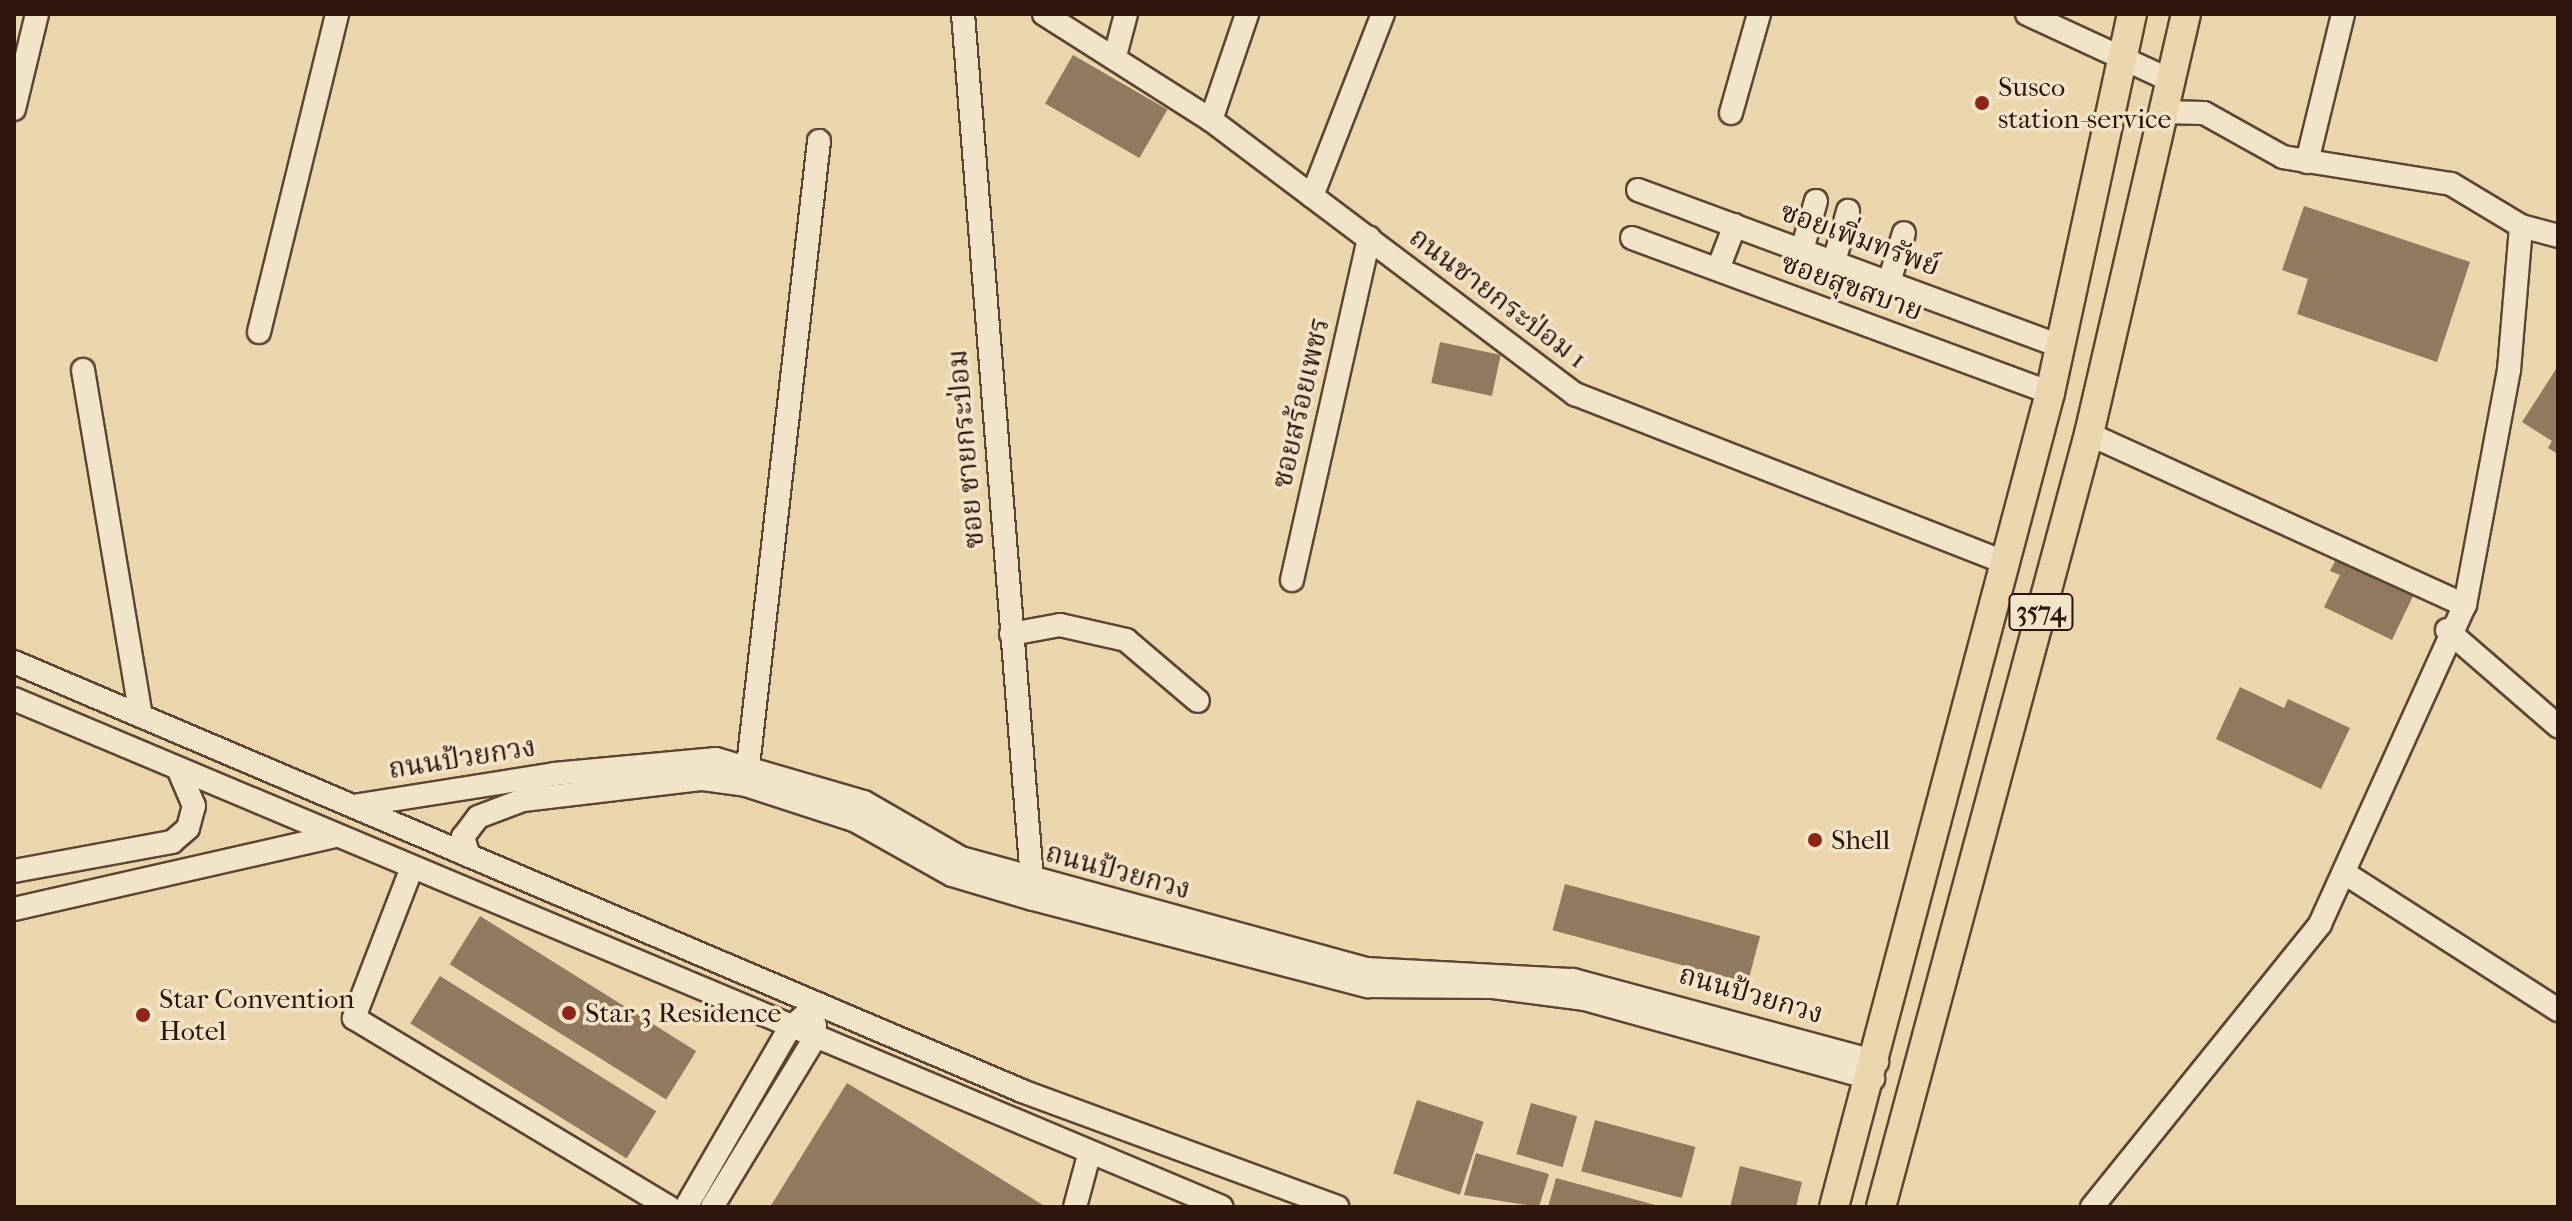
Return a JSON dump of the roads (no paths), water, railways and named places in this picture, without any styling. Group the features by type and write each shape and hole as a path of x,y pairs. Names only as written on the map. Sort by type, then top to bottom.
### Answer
{"main road":[{"name":"3574","path":"1834,1207 1875,1070 2050,393 2132,14"},
{"name":"3574","path":"1881,1207 2089,434 2186,14"}],"street":[{"path":"14,109 37,14"},
{"path":"259,332 337,14"},
{"name":"ซอย ชายกระป่อม","path":"963,14 1032,879"},
{"name":"ถนนชายกระป่อม 1","path":"1044,14 1115,56 1211,120 1575,394 2007,563"},
{"path":"1115,56 1126,14"},
{"path":"1211,120 1247,14"},
{"path":"1312,196 1383,14"},
{"path":"1731,113 1759,14"},
{"path":"2027,14 2170,80"},
{"path":"2307,162 2343,14"},
{"path":"2163,112 2204,113 2283,157 2451,184 2521,226 2558,236"},
{"path":"748,766 819,141"},
{"name":"ซอยเพิ่มทรัพย์","path":"1638,190 2060,346"},
{"path":"1802,250 1816,201"},
{"path":"1834,262 1848,211"},
{"path":"1718,269 1735,225"},
{"path":"2092,1207 2320,924 2346,874 2447,630 2465,605 2509,370 2521,226"},
{"path":"1889,282 1904,233"},
{"name":"ซอยสร้อยเพชร","path":"1292,580 1369,238"},
{"name":"ซอยสุขสบาย","path":"1632,238 2050,393"},
{"path":"83,370 141,715"},
{"path":"2089,434 2465,605"},
{"path":"1011,634 1060,625 1126,640 1198,701"},
{"path":"2447,630 2558,726"},
{"path":"14,662 1106,1125 1337,1207"},
{"path":"14,699 332,837 1089,1155 1222,1207"},
{"name":"ถนนป้วยกวง","path":"353,806 515,780 670,760 748,766 864,802 961,858 1032,879 1367,969 1573,980 1875,1070"},
{"path":"14,871 172,842 188,828 194,806 179,770"},
{"name":"ถนนป้วยกวง","path":"469,856 469,827 497,809 549,795 703,779 746,785 854,820 952,875 1368,986 1493,987 1585,999 1875,1070"},
{"path":"497,809 497,798 515,780"},
{"path":"14,909 332,837"},
{"path":"411,870 354,1018 669,1207"},
{"path":"2346,874 2558,1010"},
{"path":"686,1207 789,1029 818,1004"},
{"path":"712,1207 814,1039 818,1004"},
{"path":"1075,1207 1089,1155"}],"place":[{"name":"Susco station-service","path":"1982,103"},
{"name":"Shell","path":"1815,840"},
{"name":"Star 3 Residence","path":"569,1013"},
{"name":"Star Convention Hotel","path":"143,1015"}]}
